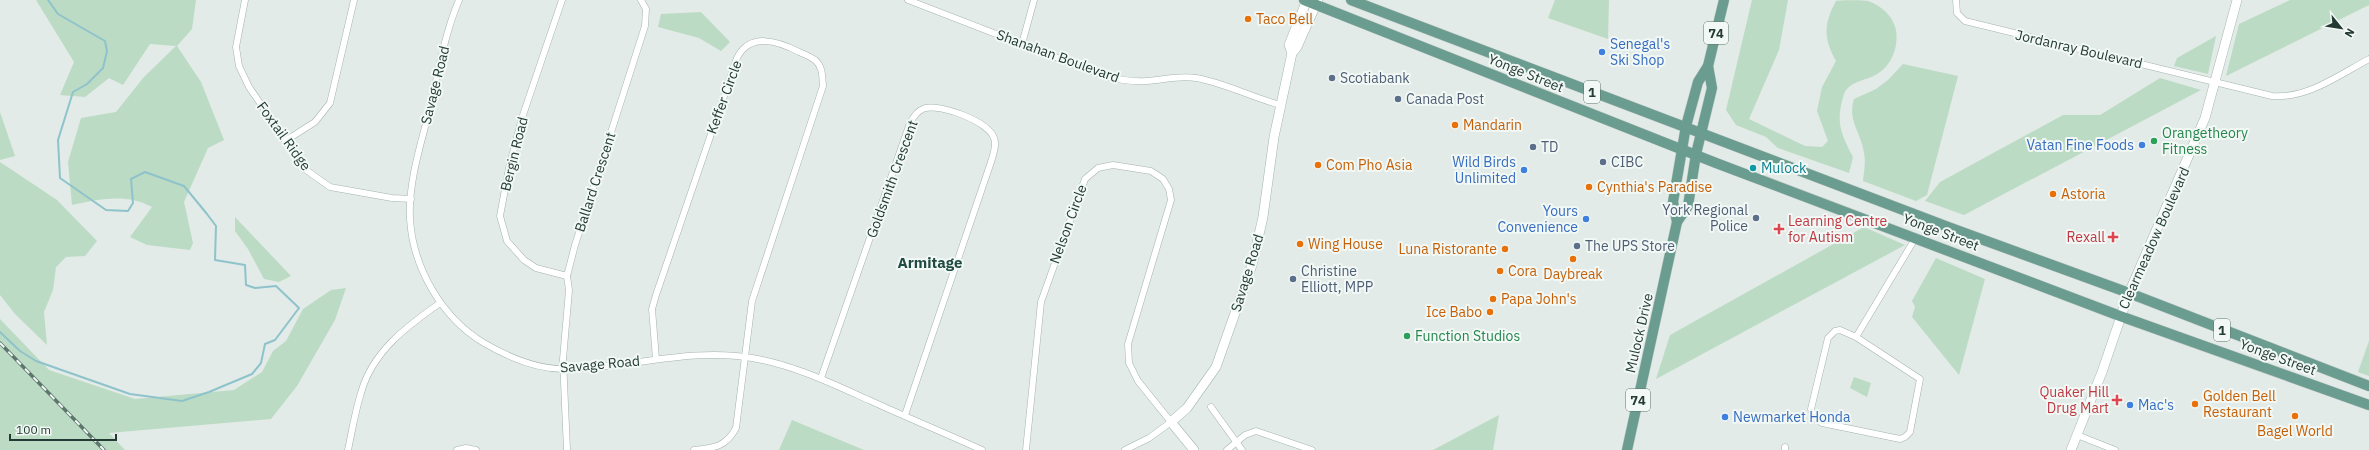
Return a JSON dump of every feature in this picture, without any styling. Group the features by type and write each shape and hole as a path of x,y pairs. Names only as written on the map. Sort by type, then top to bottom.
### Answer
{"main road":[{"name":"Yonge Street","path":"1306,0 1317,2 1683,149 2120,316 2369,405"},
{"name":"Yonge Street","path":"1351,0 1702,132 1948,227 2129,293 2369,386"},
{"name":"Mulock Drive","path":"1677,222 1673,202 1686,126 1698,82 1708,66 1724,0"},
{"name":"Mulock Drive","path":"1627,450 1677,222 1688,206 1696,154 1712,88 1708,66"}],"street":[{"name":"Foxtail Ridge","path":"245,0 236,47 239,66 249,87 306,170 330,187 392,198 411,199"},
{"path":"285,141 315,122 330,103 354,0"},
{"name":"Savage Road","path":"459,0 440,64 422,137 411,199 412,236 429,285 440,303 459,324 491,347 536,366 564,369 656,359 712,355 744,356 762,360 820,378 982,450"},
{"name":"Bergin Road","path":"562,0 522,118 505,187 500,216 507,241 524,260 536,268 567,276"},
{"name":"Ballard Crescent","path":"567,450 563,359 569,290 567,276 575,245 646,26 646,9 641,0"},
{"name":"Shanahan Boulevard","path":"908,0 1090,71 1125,81 1147,81 1175,76 1195,78 1222,84 1281,105"},
{"path":"1022,44 1034,0"},
{"name":"Savage Road","path":"1292,53 1289,45 1306,0"},
{"name":"Jordanray Boulevard","path":"1956,0 1957,13 1965,21 2272,96 2295,96 2369,59"},
{"name":"Clearmeadow Boulevard","path":"2071,450 2102,372 2129,293 2191,154 2216,82 2237,0"},
{"name":"Savage Road","path":"1125,450 1149,438 1187,408 1216,367 1259,239 1281,105 1292,53 1297,47 1317,2"},
{"name":"Keffer Circle","path":"656,359 652,309 674,237 737,58 741,50 750,43 767,40 793,49 815,60 822,70 823,86 752,301 736,428 730,440 720,445 694,450"},
{"name":"Goldsmith Crescent","path":"820,378 910,123 917,112 926,108 940,108 982,124 994,138 995,148 905,415"},
{"name":"Nelson Circle","path":"1026,450 1041,302 1082,184 1090,174 1099,167 1113,165 1150,171 1163,179 1169,189 1171,200 1169,211 1132,324 1128,344 1129,363 1138,382 1171,422"},
{"path":"1856,337 1916,237"},
{"path":"348,450 361,392 374,363 397,336 440,303"},
{"path":"1840,330 1856,337 1902,365 1920,379 1910,432 1905,437 1900,439 1822,423 1814,417 1811,409 1828,338 1835,331 1840,330"},
{"path":"1211,407 1242,450"},
{"path":"1171,422 1194,450"},
{"path":"1227,450 1237,443 1244,435 1256,431 1312,450"},
{"path":"2077,435 2115,450"},
{"path":"457,450 466,448 476,450"}],"green space":[{"path":"36,0 196,0 192,29 177,46 201,82 224,140 208,148 184,202 193,243 190,250 147,245 130,237 152,207 142,203 133,200 113,198 72,205 68,162 81,118 116,112 144,77 176,46 150,44 123,85 109,78 85,97 60,95 74,62"},
{"path":"1555,0 1609,0 1608,39 1548,18"},
{"path":"1752,0 1788,0 1779,50 1749,119 1805,146 1822,147 1828,141 1817,111 1822,87 1836,61 1827,38 1827,24 1836,1 1868,1 1878,6 1890,16 1895,25 1897,37 1892,58 1878,74 1849,87 1844,94 1841,104 1841,127 1845,141 1853,157 1849,173 1778,148 1766,137 1736,125 1726,110"},
{"path":"2290,0 2369,0 2369,5 2226,76 2239,24"},
{"path":"701,12 730,42 721,51 699,38 658,27 661,14"},
{"path":"2216,36 2208,74 2174,66 2177,58"},
{"path":"1903,64 1958,76 1927,195 1916,201 1863,181 1865,156 1852,113 1854,99 1876,89 1888,80"},
{"path":"2160,78 2201,90 1964,215 1925,201 1940,182 2063,115 2100,115"},
{"path":"0,112 15,156 0,160"},
{"path":"0,162 57,200 97,241 85,256 66,257 56,267 53,290 44,312 47,345 15,314 0,295"},
{"path":"235,217 291,276 279,282 264,279 248,249 235,231"},
{"path":"1864,227 1905,245 1656,379 1670,335"},
{"path":"1936,258 1985,279 1959,375 1912,317 1915,307 1912,301"},
{"path":"346,288 335,320 297,386 271,419 109,433 125,450 0,450 0,319 49,370 135,399 234,390 262,372 273,351 286,341 303,309 331,290"},
{"path":"2369,341 2369,376 2358,372"},
{"path":"1854,377 1871,383 1867,397 1850,388"},
{"path":"1499,415 1493,450 1433,450"},
{"path":"792,420 864,450 779,450"}],"waterway":[{"path":"0,332 20,351 36,361 130,394 182,401 209,392 252,374 261,363 265,344 275,340 299,308 276,286 255,288 246,285 245,265 215,260 216,226 184,186 145,172 131,179 133,203 128,211 106,210 60,178 58,140 73,92 87,84 103,68 107,51 105,41 58,14 48,0"}],"railway":[{"path":"0,343 104,450"}],"place":[{"name":"Taco Bell","path":"1248,19"},
{"name":"Senegal's Ski Shop","path":"1602,52"},
{"name":"Scotiabank","path":"1332,78"},
{"name":"Canada Post","path":"1398,99"},
{"name":"Mandarin","path":"1455,125"},
{"name":"Orangetheory Fitness","path":"2154,141"},
{"name":"Vatan Fine Foods","path":"2142,145"},
{"name":"TD","path":"1533,147"},
{"name":"CIBC","path":"1603,162"},
{"name":"Com Pho Asia","path":"1318,165"},
{"name":"Mulock","path":"1753,168"},
{"name":"Wild Birds Unlimited","path":"1524,170"},
{"name":"Cynthia's Paradise","path":"1589,187"},
{"name":"Astoria","path":"2053,194"},
{"name":"York Regional Police","path":"1756,218"},
{"name":"Yours Convenience","path":"1586,219"},
{"name":"Learning Centre for Autism","path":"1779,229"},
{"name":"Rexall","path":"2113,237"},
{"name":"Wing House","path":"1300,244"},
{"name":"The UPS Store","path":"1577,246"},
{"name":"Luna Ristorante","path":"1505,249"},
{"name":"Daybreak","path":"1573,259"},
{"name":"Cora","path":"1500,271"},
{"name":"Christine Elliott, MPP","path":"1293,279"},
{"name":"Papa John's","path":"1493,299"},
{"name":"Ice Babo","path":"1490,312"},
{"name":"Function Studios","path":"1407,336"},
{"name":"Quaker Hill Drug Mart","path":"2117,400"},
{"name":"Golden Bell Restaurant","path":"2195,404"},
{"name":"Mac's","path":"2130,405"},
{"name":"Bagel World","path":"2295,416"},
{"name":"Newmarket Honda","path":"1725,417"}],"district":[{"name":"Armitage","path":"930,262"}]}
